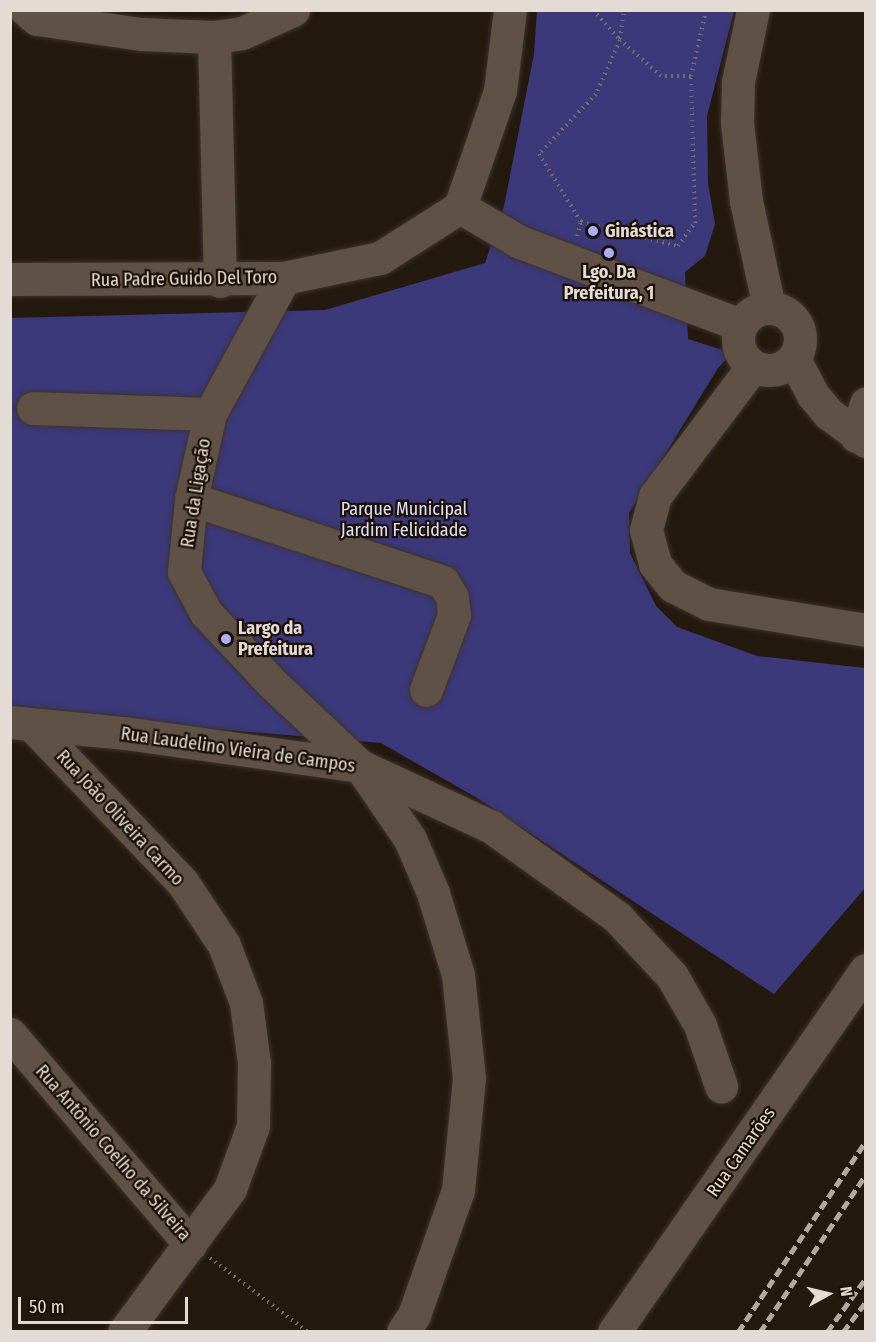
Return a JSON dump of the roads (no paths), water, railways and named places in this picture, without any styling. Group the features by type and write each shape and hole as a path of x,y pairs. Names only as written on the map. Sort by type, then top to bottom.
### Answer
{"street":[{"path":"24,20 141,34 214,37 242,33 293,10"},
{"path":"510,10 500,91 460,207 520,242 619,276 741,325"},
{"path":"753,10 738,82 737,123 746,201 769,307"},
{"path":"214,37 220,281"},
{"name":"Rua Padre Guido Del Toro","path":"10,279 220,281 284,278 380,258 460,207"},
{"name":"Rua da Ligação","path":"284,278 210,414 191,499 184,572 206,613 273,684 360,766"},
{"path":"794,359 770,371 753,366 741,352 741,325 749,314 769,307 780,308 795,321 800,340 794,359 813,395 861,438"},
{"path":"753,366 655,496 646,530 655,564 673,586 709,604 866,630"},
{"path":"861,438 866,404"},
{"path":"33,408 210,414"},
{"path":"191,499 443,582 452,597 454,615 426,690"},
{"name":"Rua Laudelino Vieira de Campos","path":"22,724 125,733 360,766 490,826 617,917 672,976 700,1025 721,1086"},
{"name":"Rua João Oliveira Carmo","path":"22,724 183,883 224,945 246,1003 254,1063 253,1126 230,1189 124,1332"},
{"path":"360,766 410,839 433,892 458,975 469,1078 458,1190 414,1315 402,1332"},
{"name":"Rua Camarões","path":"614,1332 866,970"},
{"name":"Rua Antônio Coelho da Silveira","path":"10,1034 190,1244"}],"railway":[{"path":"738,1332 866,1141"},
{"path":"760,1332 866,1174"},
{"path":"827,1332 866,1278"},
{"path":"843,1332 866,1301"}],"place":[{"name":"Ginástica","path":"593,231"},
{"name":"Lgo. Da Prefeitura, 1","path":"609,253"},
{"name":"Largo da Prefeitura","path":"226,639"}],"park label":[{"name":"Parque Municipal Jardim Felicidade","path":"404,520"}]}
